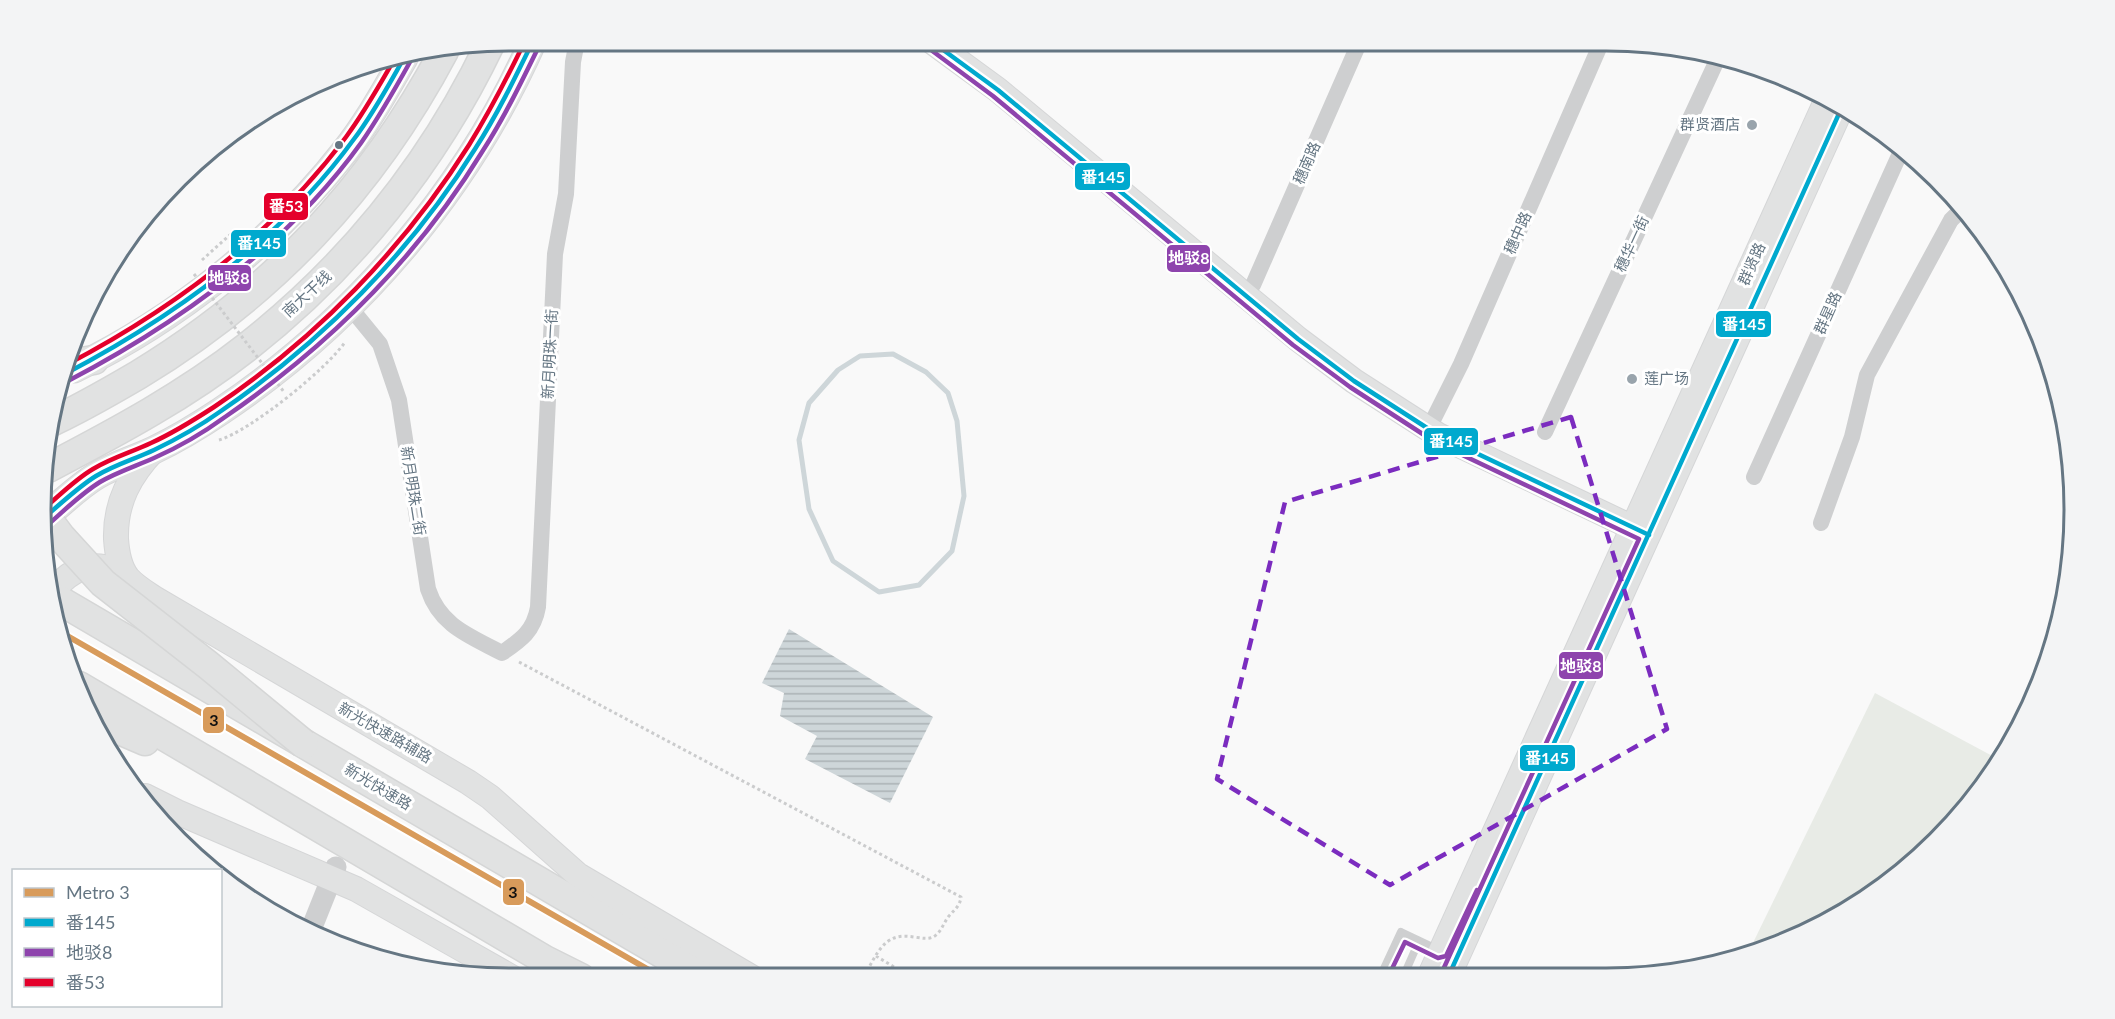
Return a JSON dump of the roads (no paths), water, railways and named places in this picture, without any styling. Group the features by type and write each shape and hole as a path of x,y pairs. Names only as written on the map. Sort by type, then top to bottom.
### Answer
{"highway":[{"name":"南大干线","path":"54,465 156,408 207,376 246,348 315,288 378,221 426,157 459,103 486,52"},
{"path":"61,417 114,389 185,345 247,298 289,261 332,216 374,164 412,108 441,57"},
{"path":"75,363 94,360"},
{"path":"51,524 103,583 304,744"},
{"name":"新光快速路","path":"60,599 687,968"},
{"path":"89,691 561,968"},
{"path":"104,723 206,761"}],"main road":[{"path":"51,512 97,475 155,449 220,411 291,358 349,306 397,256 449,190 490,125 527,51"},
{"path":"946,51 998,90 1298,339 1354,381 1438,435 1641,531"},
{"path":"73,370 135,337 215,281 285,218 347,149 400,65"},
{"name":"群贤路","path":"1437,968 1450,955 1641,531 1826,107"},
{"name":"群贤路","path":"1641,531 1839,114"},
{"path":"128,578 120,563 117,549 116,521 119,506 133,476 155,449"},
{"name":"新光快速路辅路","path":"58,587 71,572 86,566 101,566 128,578 154,598 468,782 490,797 584,879 736,968"},
{"path":"156,801 356,889 494,967"}],"street":[{"name":"新月明珠一街","path":"502,653 523,639 529,632 534,625 538,607 555,254 566,202 575,51"},
{"name":"穗南路","path":"1253,285 1355,51"},
{"name":"穗中路","path":"1431,424 1461,364 1597,51"},
{"name":"穗华一街","path":"1545,432 1715,65"},
{"name":"群星路","path":"1754,477 1898,157"},
{"path":"1821,523 1852,437 1867,375 1951,220 1956,215"},
{"name":"新月明珠二街","path":"349,306 380,345 399,400 431,600 451,625 502,653"},
{"path":"313,924 336,867"},
{"name":"群贤路","path":"1441,968 1450,955"}],"lane":[{"path":"1384,968 1401,932 1450,955"},
{"path":"1407,968 1419,941"}],"waterway":[{"path":"893,354 926,372 948,393 957,421 964,496 952,551 919,585 879,592 833,561 809,509 799,440 809,403 838,370 860,356 893,354"}],"metro line":[{"name":"3","path":"70,637 646,968"}],"place":[{"name":"群贤酒店","path":"1752,125"},
{"name":"莲广场","path":"1632,379"}]}
